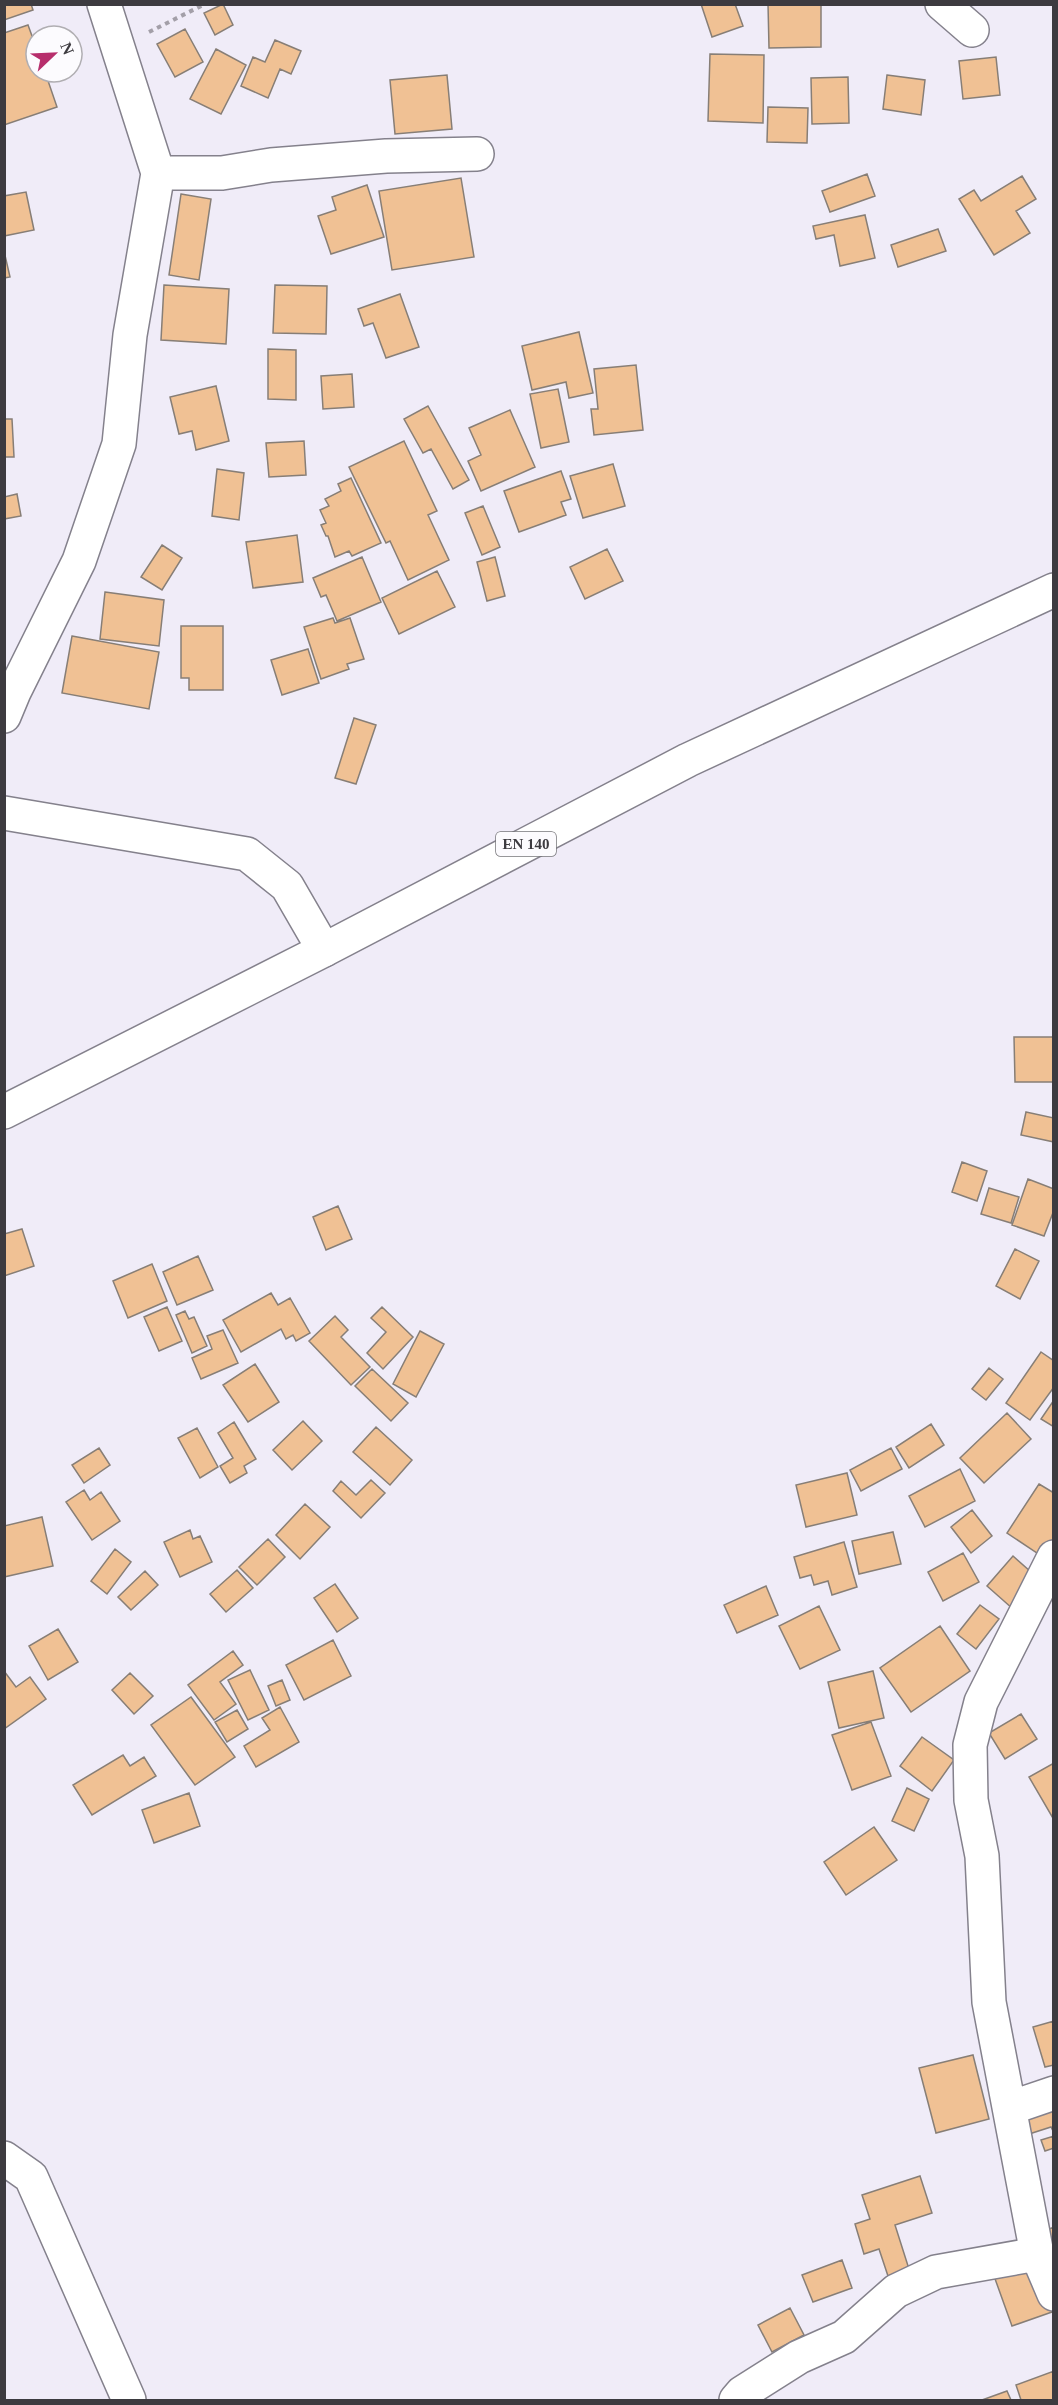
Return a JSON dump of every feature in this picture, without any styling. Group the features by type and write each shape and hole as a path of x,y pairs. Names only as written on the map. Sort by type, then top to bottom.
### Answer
{"street":[{"path":"4,716 79,561 119,444 130,335 158,173 104,4"},
{"path":"942,4 972,30"},
{"path":"158,173 222,173 271,165 386,156 477,154"},
{"name":"EN 140","path":"4,1112 324,950 687,760 1053,590"},
{"path":"4,813 248,854 287,886 324,950"},
{"path":"1053,1557 981,1702 970,1745 971,1800 982,1856 989,2002 1037,2254 1053,2294"},
{"path":"1010,2108 1053,2093"},
{"path":"4,2158 31,2177 129,2400"},
{"path":"736,2400 742,2393 799,2357 844,2337 896,2291 936,2272 1037,2254"}],"path":[{"path":"119,47 205,4"}],"building":[{"path":"4,4 31,4 33,10 4,20"},
{"path":"223,4 233,25 215,35 204,13"},
{"path":"701,4 735,4 743,26 712,37"},
{"path":"768,4 821,4 821,47 769,48"},
{"path":"24,26 24,84 49,84 57,107 4,125 4,33"},
{"path":"185,29 203,62 175,77 157,44"},
{"path":"275,40 301,51 291,74 280,69 268,98 241,86 253,57 265,62"},
{"path":"216,49 246,65 221,114 190,99"},
{"path":"710,54 764,55 763,123 708,121"},
{"path":"996,57 1000,95 963,99 959,61"},
{"path":"447,75 452,129 395,134 390,80"},
{"path":"887,75 925,80 921,115 883,109"},
{"path":"848,77 849,123 812,124 811,78"},
{"path":"768,107 808,108 807,143 767,142"},
{"path":"867,174 875,196 830,212 822,191"},
{"path":"1022,176 1036,199 1016,211 1030,233 994,255 959,199 974,190 981,201"},
{"path":"461,178 474,257 392,270 379,191"},
{"path":"367,185 384,237 331,254 318,216 336,210 332,197"},
{"path":"26,192 34,230 4,236 4,196"},
{"path":"181,194 211,199 199,280 169,275"},
{"path":"865,215 875,258 840,266 834,235 816,239 813,226"},
{"path":"938,229 946,251 898,267 891,245"},
{"path":"4,251 10,277 4,278"},
{"path":"164,285 229,289 226,344 161,340"},
{"path":"275,285 327,286 326,334 273,333"},
{"path":"400,294 419,347 386,358 373,323 364,326 358,309"},
{"path":"579,332 593,393 569,398 566,382 532,390 522,346"},
{"path":"268,349 296,350 296,400 268,399"},
{"path":"636,365 643,430 594,435 591,409 598,409 594,369"},
{"path":"352,374 354,407 323,409 321,376"},
{"path":"216,386 229,441 196,450 192,431 179,434 170,397"},
{"path":"558,389 569,442 541,448 530,394"},
{"path":"428,406 469,480 453,489 431,449 423,453 404,419"},
{"path":"510,410 535,467 481,491 468,461 481,455 469,428"},
{"path":"4,419 12,419 14,457 4,457"},
{"path":"304,441 306,475 269,477 266,443"},
{"path":"404,441 437,511 428,515 449,560 408,580 390,541 386,543 349,467"},
{"path":"613,464 625,506 583,518 570,476"},
{"path":"217,469 244,473 239,520 212,516"},
{"path":"561,471 571,499 561,502 566,515 519,532 504,491"},
{"path":"351,478 381,543 352,556 349,551 335,557 328,536 321,525 326,523 320,510 329,506 325,499 341,491 338,484"},
{"path":"17,494 21,516 4,519 4,497"},
{"path":"483,506 500,547 482,555 465,513"},
{"path":"297,535 303,582 253,588 246,542"},
{"path":"162,545 182,558 162,590 141,577"},
{"path":"607,549 623,581 585,599 570,567"},
{"path":"362,557 381,602 337,621 326,595 321,597 313,578"},
{"path":"495,557 505,596 487,601 477,562"},
{"path":"437,571 455,607 399,634 382,598"},
{"path":"105,592 164,600 159,646 100,639"},
{"path":"333,618 335,623 350,618 364,659 347,664 349,669 321,679 304,627"},
{"path":"181,626 223,626 223,690 189,690 189,678 181,678"},
{"path":"72,636 159,652 149,709 62,693"},
{"path":"308,649 319,683 282,695 271,660"},
{"path":"354,718 376,725 356,784 335,778"},
{"path":"1014,1037 1054,1037 1054,1082 1015,1082"},
{"path":"1026,1112 1054,1118 1054,1142 1021,1135"},
{"path":"962,1162 987,1171 977,1201 952,1192"},
{"path":"1028,1179 1054,1189 1054,1210 1044,1236 1012,1225"},
{"path":"989,1188 1019,1197 1011,1223 981,1214"},
{"path":"338,1206 352,1239 326,1250 313,1217"},
{"path":"22,1229 34,1266 4,1276 4,1234"},
{"path":"1015,1249 1039,1261 1020,1299 996,1286"},
{"path":"198,1256 213,1290 177,1305 163,1272"},
{"path":"152,1264 167,1301 128,1318 113,1281"},
{"path":"271,1293 278,1305 290,1298 310,1333 296,1341 293,1335 286,1339 281,1329 241,1352 223,1320"},
{"path":"167,1307 182,1341 159,1351 144,1317"},
{"path":"382,1307 413,1337 383,1369 367,1353 386,1332 371,1318"},
{"path":"185,1311 189,1319 194,1317 207,1346 192,1353 176,1315"},
{"path":"335,1316 348,1330 341,1337 370,1367 351,1385 309,1341"},
{"path":"223,1330 238,1363 201,1379 192,1358 212,1349 207,1336"},
{"path":"420,1331 444,1344 416,1397 393,1384"},
{"path":"1041,1352 1054,1361 1054,1387 1030,1420 1006,1403"},
{"path":"255,1364 279,1402 248,1422 223,1385"},
{"path":"989,1368 1003,1379 986,1400 972,1389"},
{"path":"372,1369 408,1403 391,1421 355,1386"},
{"path":"1054,1400 1054,1427 1041,1419"},
{"path":"1007,1413 1031,1439 984,1483 960,1458"},
{"path":"303,1421 322,1441 292,1470 273,1450"},
{"path":"234,1422 256,1459 244,1466 247,1473 230,1483 220,1466 233,1458 218,1433"},
{"path":"931,1424 944,1445 909,1468 896,1447"},
{"path":"376,1427 412,1460 390,1485 353,1452"},
{"path":"197,1428 218,1467 200,1478 178,1438"},
{"path":"99,1448 110,1465 84,1483 72,1465"},
{"path":"891,1448 902,1469 861,1491 850,1470"},
{"path":"960,1469 975,1501 925,1527 909,1496"},
{"path":"847,1473 857,1515 806,1527 796,1485"},
{"path":"371,1480 385,1493 361,1518 333,1491 341,1481 356,1495"},
{"path":"1039,1484 1054,1493 1054,1542 1043,1557 1007,1533"},
{"path":"84,1490 90,1500 101,1492 120,1521 92,1540 66,1502"},
{"path":"305,1504 330,1527 300,1559 276,1535"},
{"path":"972,1510 992,1536 971,1553 951,1527"},
{"path":"42,1517 53,1566 4,1577 4,1526"},
{"path":"190,1530 193,1539 200,1536 212,1562 180,1577 164,1542"},
{"path":"893,1532 901,1564 859,1574 852,1541"},
{"path":"268,1539 285,1557 257,1585 239,1567"},
{"path":"844,1542 857,1587 832,1595 828,1581 814,1585 811,1575 800,1578 794,1557"},
{"path":"115,1549 131,1562 107,1594 91,1581"},
{"path":"963,1553 979,1582 943,1601 928,1572"},
{"path":"1013,1556 1039,1579 1013,1609 987,1586"},
{"path":"237,1570 253,1588 226,1612 210,1594"},
{"path":"145,1571 158,1585 131,1610 118,1597"},
{"path":"335,1584 358,1618 337,1632 314,1598"},
{"path":"766,1586 778,1615 737,1633 724,1605"},
{"path":"980,1605 999,1619 976,1649 957,1634"},
{"path":"819,1606 840,1650 800,1669 779,1626"},
{"path":"940,1626 970,1671 911,1712 880,1668"},
{"path":"58,1629 78,1662 48,1680 29,1646"},
{"path":"333,1640 351,1676 304,1700 286,1665"},
{"path":"233,1651 243,1665 220,1682 236,1704 214,1720 188,1685"},
{"path":"250,1670 269,1710 248,1720 228,1680"},
{"path":"4,1671 16,1687 30,1677 46,1699 4,1729"},
{"path":"873,1671 884,1718 839,1728 828,1682"},
{"path":"130,1673 153,1696 134,1714 112,1690"},
{"path":"282,1680 290,1700 276,1706 268,1686"},
{"path":"191,1697 235,1757 195,1785 151,1725"},
{"path":"280,1707 299,1742 256,1767 244,1746 270,1730 262,1718"},
{"path":"237,1710 248,1729 227,1742 215,1722"},
{"path":"1021,1714 1037,1739 1005,1759 989,1733"},
{"path":"871,1722 891,1776 852,1790 832,1735"},
{"path":"922,1737 954,1760 932,1791 900,1766"},
{"path":"123,1755 130,1766 144,1757 156,1776 92,1815 73,1785"},
{"path":"1054,1763 1054,1820 1029,1777"},
{"path":"907,1788 929,1799 914,1831 892,1821"},
{"path":"189,1793 200,1826 154,1843 142,1810"},
{"path":"874,1827 897,1860 846,1895 824,1862"},
{"path":"1054,2021 1054,2065 1045,2067 1033,2027"},
{"path":"973,2055 989,2119 936,2133 919,2068"},
{"path":"1054,2105 1054,2133 1051,2127 1026,2135 1020,2116"},
{"path":"1054,2136 1054,2148 1045,2151 1041,2140"},
{"path":"920,2176 932,2213 895,2225 909,2269 888,2276 879,2249 864,2254 855,2224 870,2219 862,2195"},
{"path":"1054,2227 1054,2249 1052,2250 1044,2231"},
{"path":"842,2260 852,2288 813,2302 802,2275"},
{"path":"1034,2262 1052,2312 1012,2326 994,2276"},
{"path":"790,2308 804,2335 772,2352 758,2325"},
{"path":"1054,2371 1054,2400 1021,2400 1016,2385"},
{"path":"1007,2391 1011,2400 982,2400"}]}
